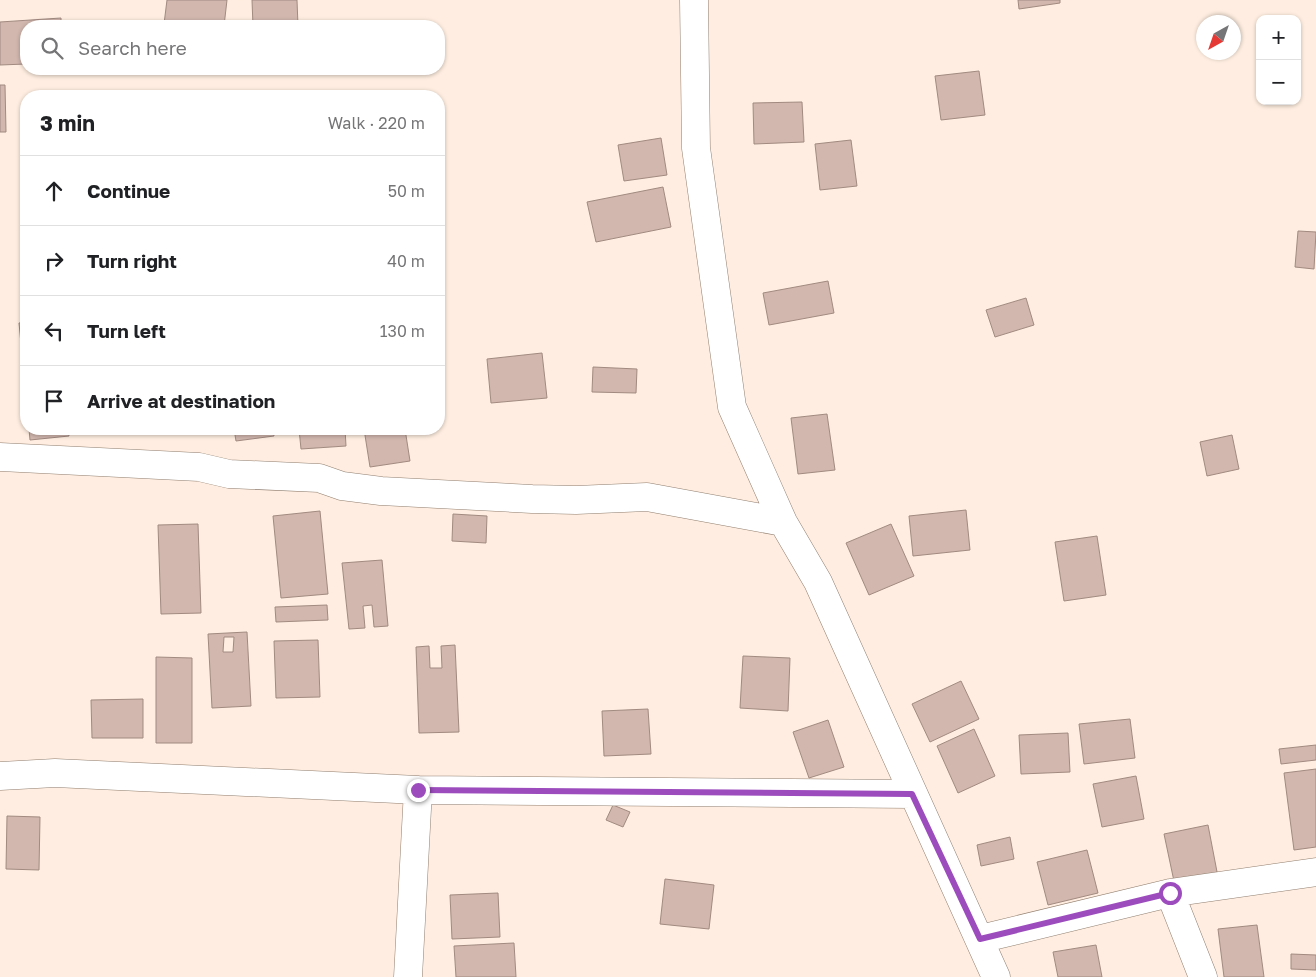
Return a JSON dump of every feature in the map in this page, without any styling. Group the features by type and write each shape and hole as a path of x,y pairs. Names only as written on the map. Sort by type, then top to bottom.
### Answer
{"street":[{"path":"694,0 696,148 732,407 783,522 818,582 996,977"},
{"path":"0,457 199,467 229,474 319,478 342,486 381,490 541,499 648,497 783,522"},
{"path":"0,776 55,773 418,790 912,794"},
{"path":"408,977 418,790"},
{"path":"980,939 1170,893 1316,872"},
{"path":"1170,893 1203,977"}],"building":[{"path":"167,0 227,0 225,20 164,20"},
{"path":"252,0 297,0 298,20 253,20"},
{"path":"1018,0 1060,0 1060,3 1019,9"},
{"path":"61,18 61,20 30,20"},
{"path":"20,21 20,64 0,65 0,22"},
{"path":"979,71 985,115 941,120 935,76"},
{"path":"0,85 5,85 6,132 0,132"},
{"path":"802,102 804,142 754,144 753,103"},
{"path":"661,138 667,175 624,181 618,145"},
{"path":"851,140 857,186 820,190 815,144"},
{"path":"663,187 671,227 596,242 587,202"},
{"path":"1298,231 1316,232 1314,269 1295,267"},
{"path":"828,281 834,313 769,325 763,293"},
{"path":"1026,298 1034,325 995,337 986,310"},
{"path":"542,353 547,398 491,403 487,359"},
{"path":"593,367 637,369 636,393 592,392"},
{"path":"827,414 835,470 798,474 791,418"},
{"path":"30,435 69,436 30,440"},
{"path":"235,435 274,435 274,436 236,441"},
{"path":"300,435 345,435 346,446 301,449"},
{"path":"365,435 406,435 410,461 370,467"},
{"path":"1232,435 1239,469 1207,476 1200,442"},
{"path":"966,510 970,550 913,556 909,516"},
{"path":"320,511 328,594 281,598 273,516"},
{"path":"453,514 487,516 486,543 452,541"},
{"path":"198,524 201,613 161,614 158,525"},
{"path":"891,524 914,576 869,595 846,543"},
{"path":"1097,536 1106,595 1064,601 1055,542"},
{"path":"382,560 388,626 374,627 372,605 363,606 365,628 349,629 342,563"},
{"path":"327,605 328,620 276,622 275,607"},
{"path":"247,632 251,706 212,708 208,634","holes":["224,637 234,637 233,652 223,652"]},
{"path":"318,640 320,697 276,698 274,641"},
{"path":"455,645 459,732 419,733 416,647 429,646 430,668 442,668 441,646"},
{"path":"743,656 790,658 788,711 740,708"},
{"path":"156,657 192,658 192,743 156,743"},
{"path":"961,681 979,719 930,742 912,704"},
{"path":"143,699 143,738 92,738 91,700"},
{"path":"648,709 651,754 604,756 602,711"},
{"path":"1130,719 1135,758 1084,764 1079,724"},
{"path":"828,720 844,767 809,778 793,732"},
{"path":"974,729 995,776 958,793 937,746"},
{"path":"1068,733 1070,772 1021,774 1019,735"},
{"path":"1316,745 1316,760 1281,764 1279,749"},
{"path":"1316,769 1316,847 1294,850 1284,773"},
{"path":"1136,776 1144,819 1102,827 1093,784"},
{"path":"613,805 630,812 623,827 606,820"},
{"path":"7,816 40,817 39,870 6,869"},
{"path":"1208,825 1218,877 1175,886 1164,834"},
{"path":"1010,837 1014,859 981,866 977,845"},
{"path":"1087,850 1098,893 1048,905 1037,862"},
{"path":"665,879 714,885 709,929 660,924"},
{"path":"498,893 500,937 452,939 450,895"},
{"path":"1257,925 1264,977 1224,977 1218,929"},
{"path":"514,943 516,977 456,977 454,946"},
{"path":"1096,945 1102,977 1058,977 1053,952"},
{"path":"1291,954 1316,955 1316,970 1291,969"}],"route":[{"path":"418,790 912,794 980,939 1170,893"}]}
